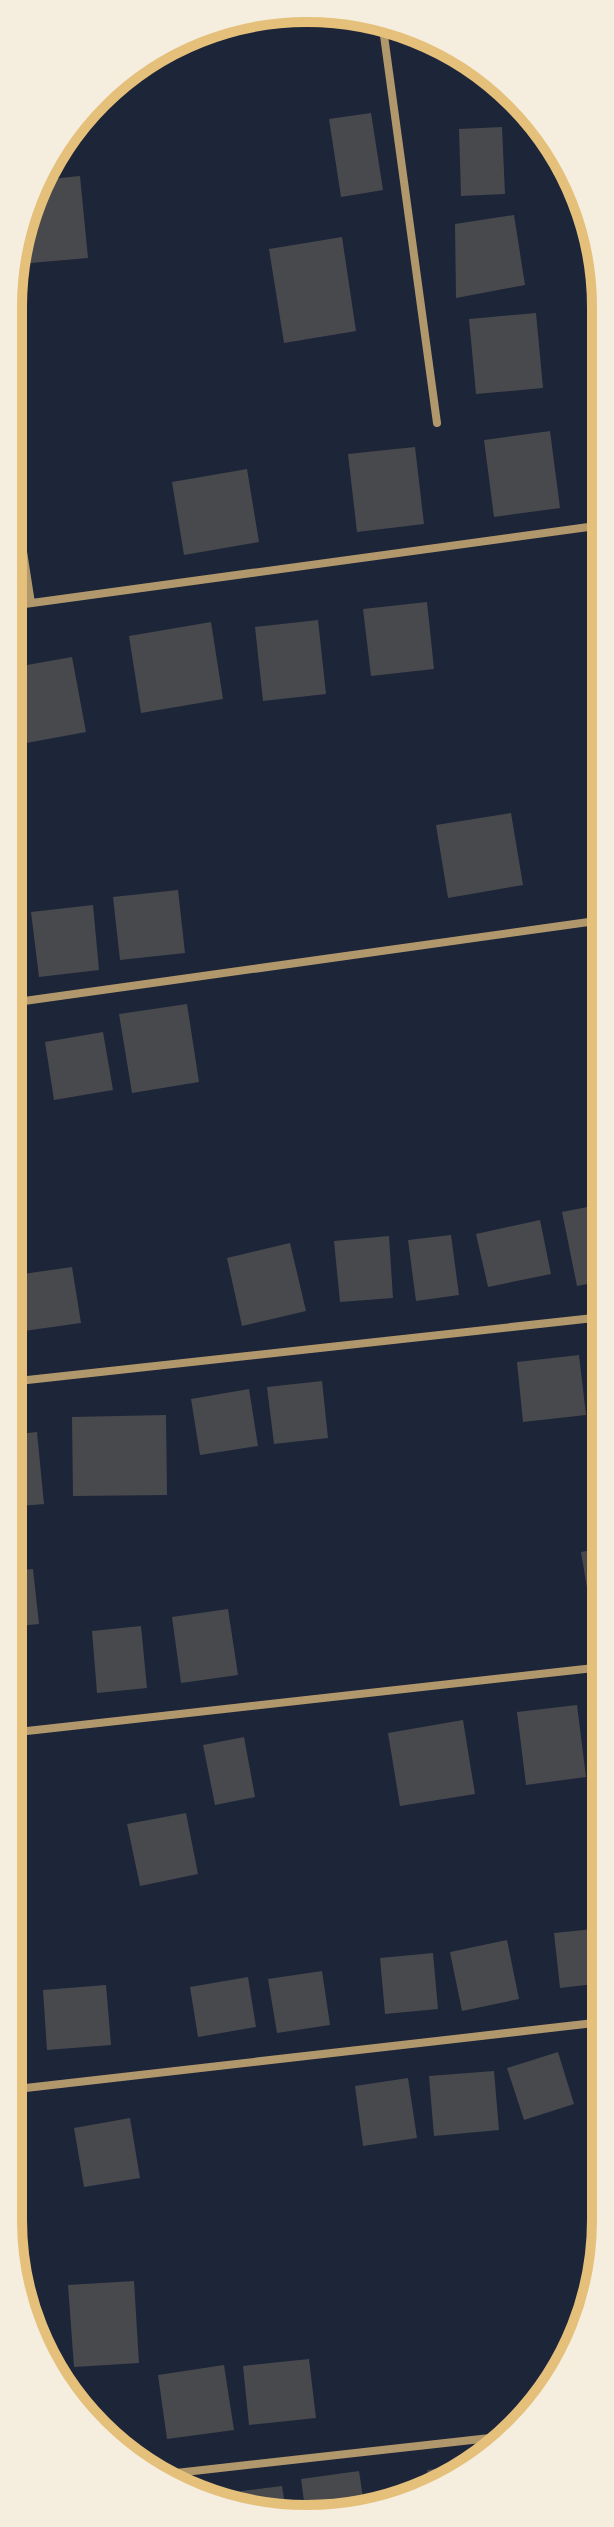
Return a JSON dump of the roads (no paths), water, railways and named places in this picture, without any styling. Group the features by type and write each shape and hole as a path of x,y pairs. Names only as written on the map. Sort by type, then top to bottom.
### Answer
{"street":[{"path":"384,33 437,423"},
{"path":"22,604 592,526"},
{"path":"22,545 31,603"},
{"path":"22,1001 592,922"},
{"path":"22,1381 592,1318"},
{"path":"22,1732 592,1668"},
{"path":"22,2088 592,2023"},
{"path":"175,2473 490,2438"}]}
